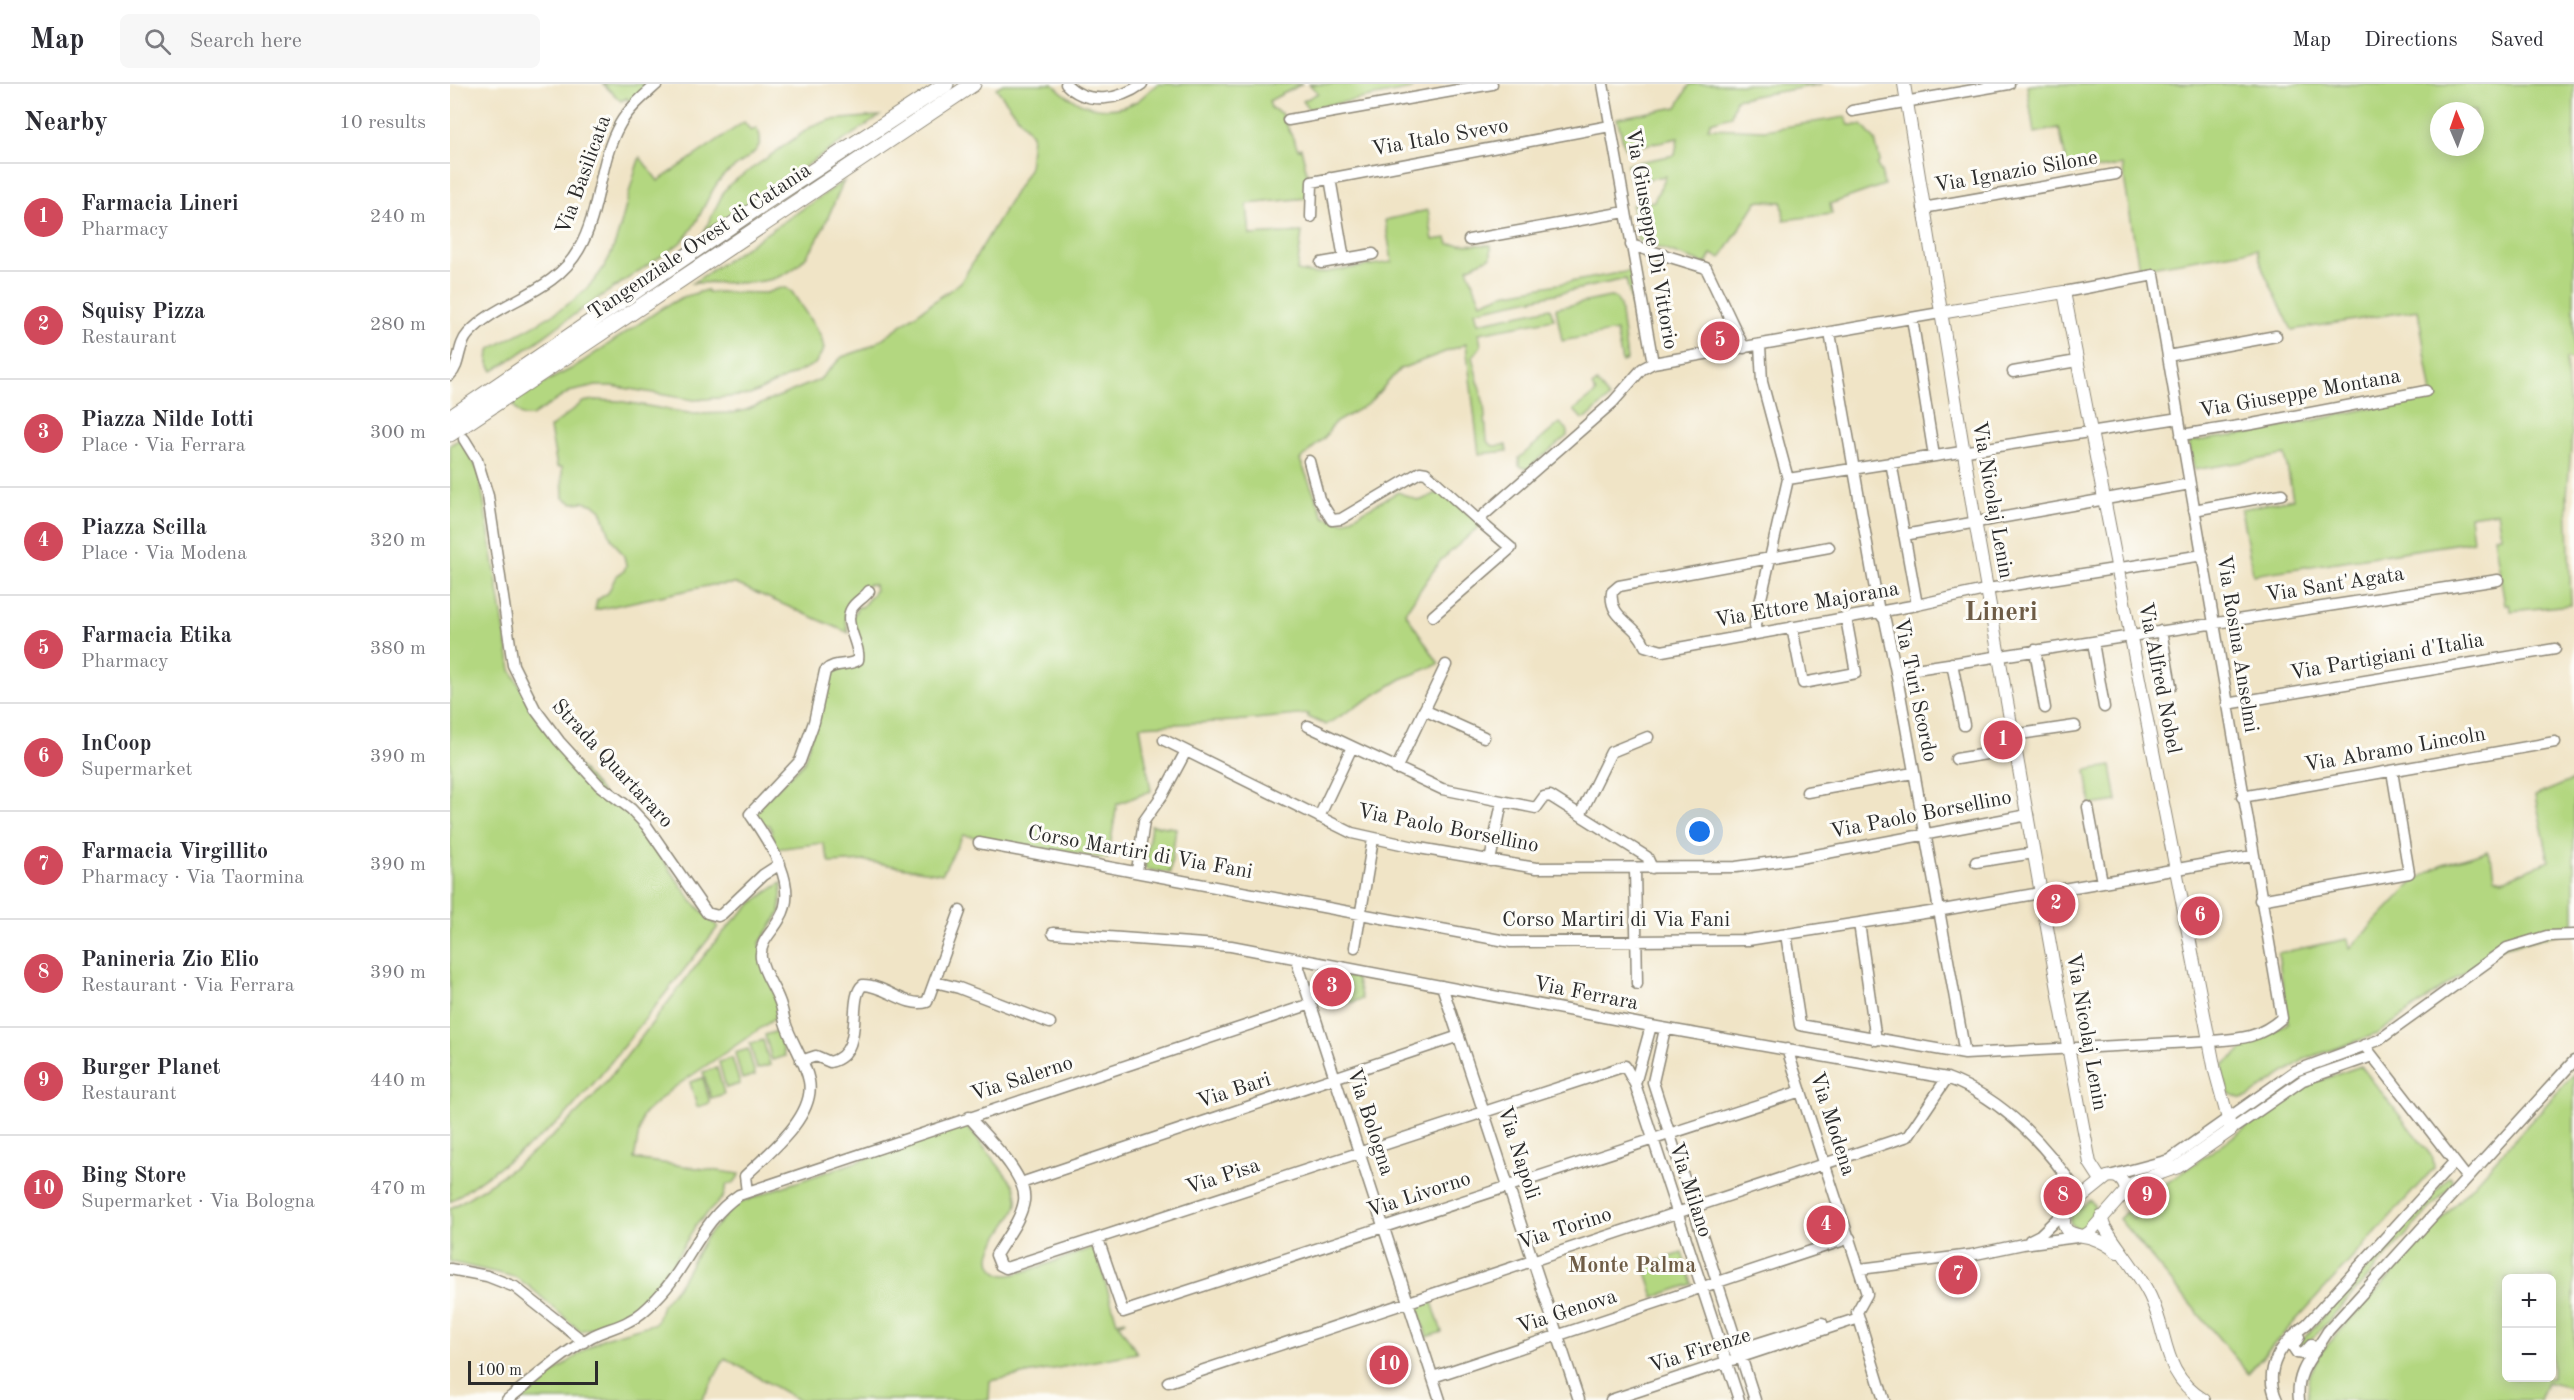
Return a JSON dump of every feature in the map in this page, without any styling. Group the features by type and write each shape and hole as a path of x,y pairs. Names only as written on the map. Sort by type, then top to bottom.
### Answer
{"highway":[{"name":"Tangenziale Ovest di Catania","path":"450,418 764,202 946,84"},
{"name":"Tangenziale Ovest di Catania","path":"457,436 973,84"}],"main road":[{"name":"Via Nicolaj Lenin","path":"1904,84 1987,591 2090,1163 2094,1169 2107,1178 2124,1184 2126,1190"},
{"path":"1941,313 2064,292"},
{"name":"Via Alfred Nobel","path":"2064,292 2215,1071 2230,1124"},
{"path":"2080,1236 2090,1232 2133,1183 2185,1163 2230,1124"},
{"path":"2107,1178 2066,1210 2064,1224 2080,1236 2108,1245 2128,1263"},
{"path":"2101,1217 2104,1226 2149,1294 2175,1371 2190,1390 2204,1400"}],"street":[{"name":"Via Basilicata","path":"450,375 455,370 455,353 466,336 477,326 555,278 569,265 589,229 619,124 632,107 657,84"},
{"path":"1066,84 1087,96 1101,99 1120,96 1142,84"},
{"path":"1288,120 1492,84"},
{"name":"Via Giuseppe Di Vittorio","path":"1603,84 1653,363 1941,313"},
{"path":"1852,111 2009,84"},
{"name":"Via Italo Svevo","path":"1311,217 1312,182 1610,126"},
{"name":"Via Ignazio Silone","path":"1923,208 2116,174"},
{"path":"1330,178 1344,259"},
{"path":"1469,240 1625,212"},
{"path":"1631,244 1706,268 1744,348"},
{"path":"1322,263 1373,254"},
{"name":"Via Rosina Anselmi","path":"2064,292 2154,275 2252,856 2282,1018 2272,1027 2247,1039 2210,1041"},
{"path":"1912,318 1934,456"},
{"name":"Via Turi Scordo","path":"1830,333 1879,612 1885,620 1896,672 1937,911 1965,1054"},
{"path":"2168,356 2276,336"},
{"path":"1756,634 1755,625 1788,479 1762,382 1760,345"},
{"path":"2013,372 2077,361"},
{"path":"1478,520 1613,402 1642,369 1653,363"},
{"name":"Via Giuseppe Montana","path":"2181,435 2426,391"},
{"path":"1788,479 2179,418"},
{"name":"Strada Quartararo","path":"457,436 477,460 488,496 513,665 542,720 599,785 638,816 707,913 718,916 722,914 763,874 780,864"},
{"path":"1309,461 1319,499 1332,520 1341,519 1420,472 1426,473 1511,548 1433,616"},
{"path":"1891,462 1917,605"},
{"path":"1904,535 2190,484"},
{"path":"2194,510 2282,494"},
{"path":"1769,558 1829,547"},
{"name":"Via Ettore Majorana","path":"1769,558 1619,586 1612,592 1611,600 1614,611 1641,635 1645,646 1662,651 1987,591 2203,555"},
{"name":"Via Sant'Agata","path":"1896,672 2498,580"},
{"path":"747,1192 745,1176 779,1143 806,1107 809,1094 809,1080 761,957 763,942 783,912 785,885 780,864 771,845 750,814 800,761 814,722 825,671 830,666 854,663 858,660 850,613 869,591"},
{"path":"1792,627 1803,683 1856,673 1846,618"},
{"path":"2161,631 2171,686"},
{"path":"2093,642 2104,707"},
{"name":"Via Partigiani d'Italia","path":"2227,704 2554,649"},
{"path":"2035,650 2045,708"},
{"path":"1952,663 1964,725"},
{"path":"1396,769 1446,665"},
{"path":"1424,710 1484,736"},
{"path":"1308,726 1442,789 1536,808 1544,797 1550,796 1647,857 1652,868"},
{"path":"2013,735 2074,726"},
{"path":"1580,815 1611,752 1648,737"},
{"name":"Via Paolo Borsellino","path":"1164,740 1352,833 1536,868 1736,867 2028,815"},
{"name":"Via Abramo Lincoln","path":"2242,796 2555,742"},
{"path":"1319,817 1352,747"},
{"path":"1956,759 2016,749"},
{"path":"1137,871 1144,821 1163,794 1186,751"},
{"path":"2260,900 2409,873 2392,771"},
{"path":"1807,792 1913,773"},
{"path":"1490,861 1502,802"},
{"path":"2088,807 2102,882"},
{"path":"1355,947 1373,838"},
{"name":"Corso Martiri di Via Fani","path":"979,843 1511,942 1636,939 1748,940 1937,911 2252,856"},
{"path":"1976,862 2034,853"},
{"path":"1635,867 1637,984"},
{"path":"801,1061 816,1056 830,1062 841,1056 854,1032 855,995 863,985 887,990 906,999 927,1002 960,911"},
{"path":"1859,923 1876,1040"},
{"name":"Via Ferrara","path":"1053,933 1230,946 1665,1029 1947,1078 2002,1109 2061,1167 2081,1197"},
{"path":"1786,934 1800,1025 1965,1054 2210,1041"},
{"path":"2230,1124 2295,1071 2379,1040 2507,948 2547,936 2574,935"},
{"name":"Via Bologna","path":"1296,959 1440,1400"},
{"path":"935,982 959,988 1050,1023"},
{"name":"Via Napoli","path":"1442,986 1579,1400"},
{"name":"Via Salerno","path":"507,1400 584,1342 629,1322 658,1297 717,1212 747,1192 1311,1004"},
{"path":"1635,1084 1651,1026"},
{"name":"Via Milano","path":"1665,1029 1653,1082 1755,1400"},
{"name":"Via Bari","path":"1021,1183 1459,1036"},
{"path":"2364,1045 2467,1178"},
{"name":"Via Modena","path":"1787,1049 1867,1294 1858,1315"},
{"path":"2107,1178 2169,1160 2303,1080 2372,1056"},
{"path":"2299,1400 2298,1384 2301,1373 2328,1331 2574,1061"},
{"name":"Via Milano","path":"1625,1066 1635,1084 1739,1400"},
{"name":"Via Pisa","path":"1021,1183 1024,1200 1016,1221 996,1255 999,1265 1006,1268 1625,1066"},
{"name":"Via Torino","path":"1168,1382 1908,1136 1947,1078"},
{"name":"Via Livorno","path":"1098,1239 1122,1312 1801,1091"},
{"path":"969,1117 1021,1183"},
{"path":"2328,1331 2317,1338 2303,1354 2294,1350 2293,1344 2307,1324 2454,1162"},
{"path":"2023,1244 2040,1235 2066,1210"},
{"path":"1860,1269 1971,1255 2023,1244 2080,1236"},
{"name":"Via Genova","path":"1433,1377 1850,1238"},
{"path":"450,1269 486,1276 515,1287 584,1342"},
{"path":"1791,1337 1858,1315 1884,1400"},
{"path":"2277,1400 2271,1382 2273,1366 2282,1349 2296,1332 2307,1324"},
{"name":"Via Firenze","path":"1611,1400 1791,1337"},
{"name":"Via Firenze","path":"1741,1354 1767,1349 1791,1337"}],"green space":[{"path":"603,84 652,84 631,103 627,98 621,101"},
{"path":"1003,84 1053,84 1071,99 1103,109 1126,106 1137,101 1159,84 1302,84 1269,101 1271,108 1281,113 1298,149 1301,148 1308,177 1307,198 1247,204 1250,235 1302,232 1297,271 1315,274 1392,262 1385,220 1428,210 1433,240 1447,238 1449,244 1491,245 1491,257 1467,268 1481,303 1503,294 1630,271 1637,313 1632,306 1626,279 1475,311 1478,323 1550,308 1554,319 1479,333 1481,346 1472,357 1484,405 1487,441 1493,446 1506,445 1507,451 1479,454 1466,344 1400,369 1368,404 1333,424 1326,436 1300,460 1324,517 1344,522 1398,492 1419,501 1442,491 1481,525 1440,561 1405,612 1439,664 1401,679 1326,725 1308,717 1308,714 1140,726 1151,791 1117,804 1108,859 963,835 942,874 865,861 830,863 823,843 776,849 770,825 761,825 756,817 758,807 804,762 829,674 833,670 856,666 853,616 858,607 862,607 875,591 874,585 869,584 849,606 846,623 849,633 736,584 712,585 595,610 597,600 608,593 616,576 624,571 626,565 624,556 611,538 601,510 595,505 584,502 573,503 563,498 562,467 557,467 550,428 583,402 594,400 618,401 694,414 733,413 746,410 819,380 842,357 876,343 961,282 1029,169 1032,135 996,88"},
{"path":"1309,84 1412,84 1412,89 1308,109 1303,101 1318,93"},
{"path":"1690,84 1823,84 1736,99 1731,116 1711,122 1708,128 1765,130 1845,117 1849,125 1862,125 1875,140 1880,161 1877,165 1884,185 1830,204 1832,214 1784,220 1782,202 1757,201 1721,258 1711,254 1706,264 1638,241 1632,205 1654,201 1666,176 1631,182 1627,164 1675,155 1678,138 1625,149 1617,118 1677,107"},
{"path":"2040,84 2574,84 2574,360 2566,359 2572,435 2567,496 2571,605 2511,611 2509,604 2505,605 2494,537 2501,536 2497,512 2470,516 2473,541 2253,575 2241,509 2293,499 2285,455 2194,470 2189,442 2259,432 2432,395 2418,310 2292,330 2263,270 2257,249 2139,269 2122,165 2069,174 2059,128 2034,133 2027,86"},
{"path":"880,116 715,227 704,232 724,191 730,184 811,127 830,120"},
{"path":"744,122 751,131 756,128 760,136 760,143 750,156 716,184 688,235 681,242 493,371 488,363 489,350 562,309 593,282 605,265 618,235 640,157 658,181"},
{"path":"844,181 815,243 806,257 794,268 780,276 763,281 693,283"},
{"path":"786,288 792,292 821,336 824,349 815,364 750,395 694,400 612,386 596,386 569,392 532,416 522,415 512,403 573,368 664,307 683,297 707,290 708,292 766,293"},
{"path":"1610,297 1616,298 1620,305 1627,360 1622,362 1616,331 1562,341 1556,308"},
{"path":"1597,382 1609,398 1587,418 1582,419 1574,410 1596,393 1592,386"},
{"path":"1560,423 1567,429 1567,436 1527,469 1519,466 1519,458"},
{"path":"460,439 479,472 511,670 540,723 605,796 631,814 692,901 718,927 599,1077 564,1117 534,1142 450,1202 450,445"},
{"path":"2111,766 2117,801 2091,805 2086,770"},
{"path":"2574,781 2574,930 2498,949 2377,1034 2305,1059 2248,1097 2241,1099 2229,1093 2223,1077 2223,1065 2246,1045 2288,1023 2278,953 2348,939 2350,948 2414,881 2443,864 2487,851 2493,863 2495,878 2503,880 2549,861 2535,796"},
{"path":"1151,825 1176,828 1170,873 1145,869"},
{"path":"782,883 780,913 760,943 780,1015 669,1091 642,1116 634,1159 740,1174 734,1183 727,1184 723,1197 696,1225 664,1278 651,1293 606,1325 580,1331 530,1287 515,1277 450,1262 450,1209 513,1168 553,1136 589,1102 720,936 742,912"},
{"path":"1336,974 1356,978 1362,999 1334,1008 1340,988 1333,986"},
{"path":"778,1031 785,1056 772,1060 765,1035"},
{"path":"763,1040 770,1065 757,1069 750,1044"},
{"path":"748,1049 755,1075 742,1079 735,1053"},
{"path":"732,1058 740,1084 726,1088 719,1062"},
{"path":"2361,1066 2433,1158 2434,1168 2248,1373 2119,1219 2126,1212 2133,1218 2136,1217 2137,1208 2141,1211 2145,1210 2149,1202 2159,1197 2160,1194 2154,1192 2307,1085"},
{"path":"717,1068 724,1094 711,1098 703,1072"},
{"path":"2574,1074 2574,1389 2547,1382 2540,1400 2307,1400 2310,1374 2322,1351"},
{"path":"703,1078 710,1103 697,1107 690,1082"},
{"path":"966,1125 1013,1184 1017,1196 1013,1214 997,1238 990,1255 990,1262 994,1269 998,1273 1015,1274 1095,1247 1117,1322 1126,1320 1119,1324 1137,1353 990,1381 989,1400 798,1400 725,1358 702,1400 518,1400 587,1348 604,1338 656,1323 662,1305 680,1283 706,1237 735,1205"},
{"path":"2450,1176 2454,1182 2302,1350 2297,1346"},
{"path":"2090,1200 2098,1211 2083,1230 2075,1228 2070,1222 2071,1215"},
{"path":"1682,1253 1692,1284 1654,1297 1644,1266"},
{"path":"1432,1302 1442,1332 1427,1337 1417,1307"}],"place":[{"name":"Farmacia Etika","path":"1720,341"},
{"name":"Farmacia Lineri","path":"2003,740"},
{"name":"Squisy Pizza","path":"2056,904"},
{"name":"InCoop","path":"2200,916"},
{"name":"Piazza Nilde Iotti","path":"1332,987"},
{"name":"Panineria Zio Elio","path":"2063,1196"},
{"name":"Burger Planet","path":"2147,1196"},
{"name":"Piazza Scilla","path":"1826,1225"},
{"name":"Farmacia Virgillito","path":"1958,1275"},
{"name":"Bing Store","path":"1389,1365"}],"district":[{"name":"Lineri","path":"2001,612"},
{"name":"Monte Palma","path":"1632,1266"}]}
